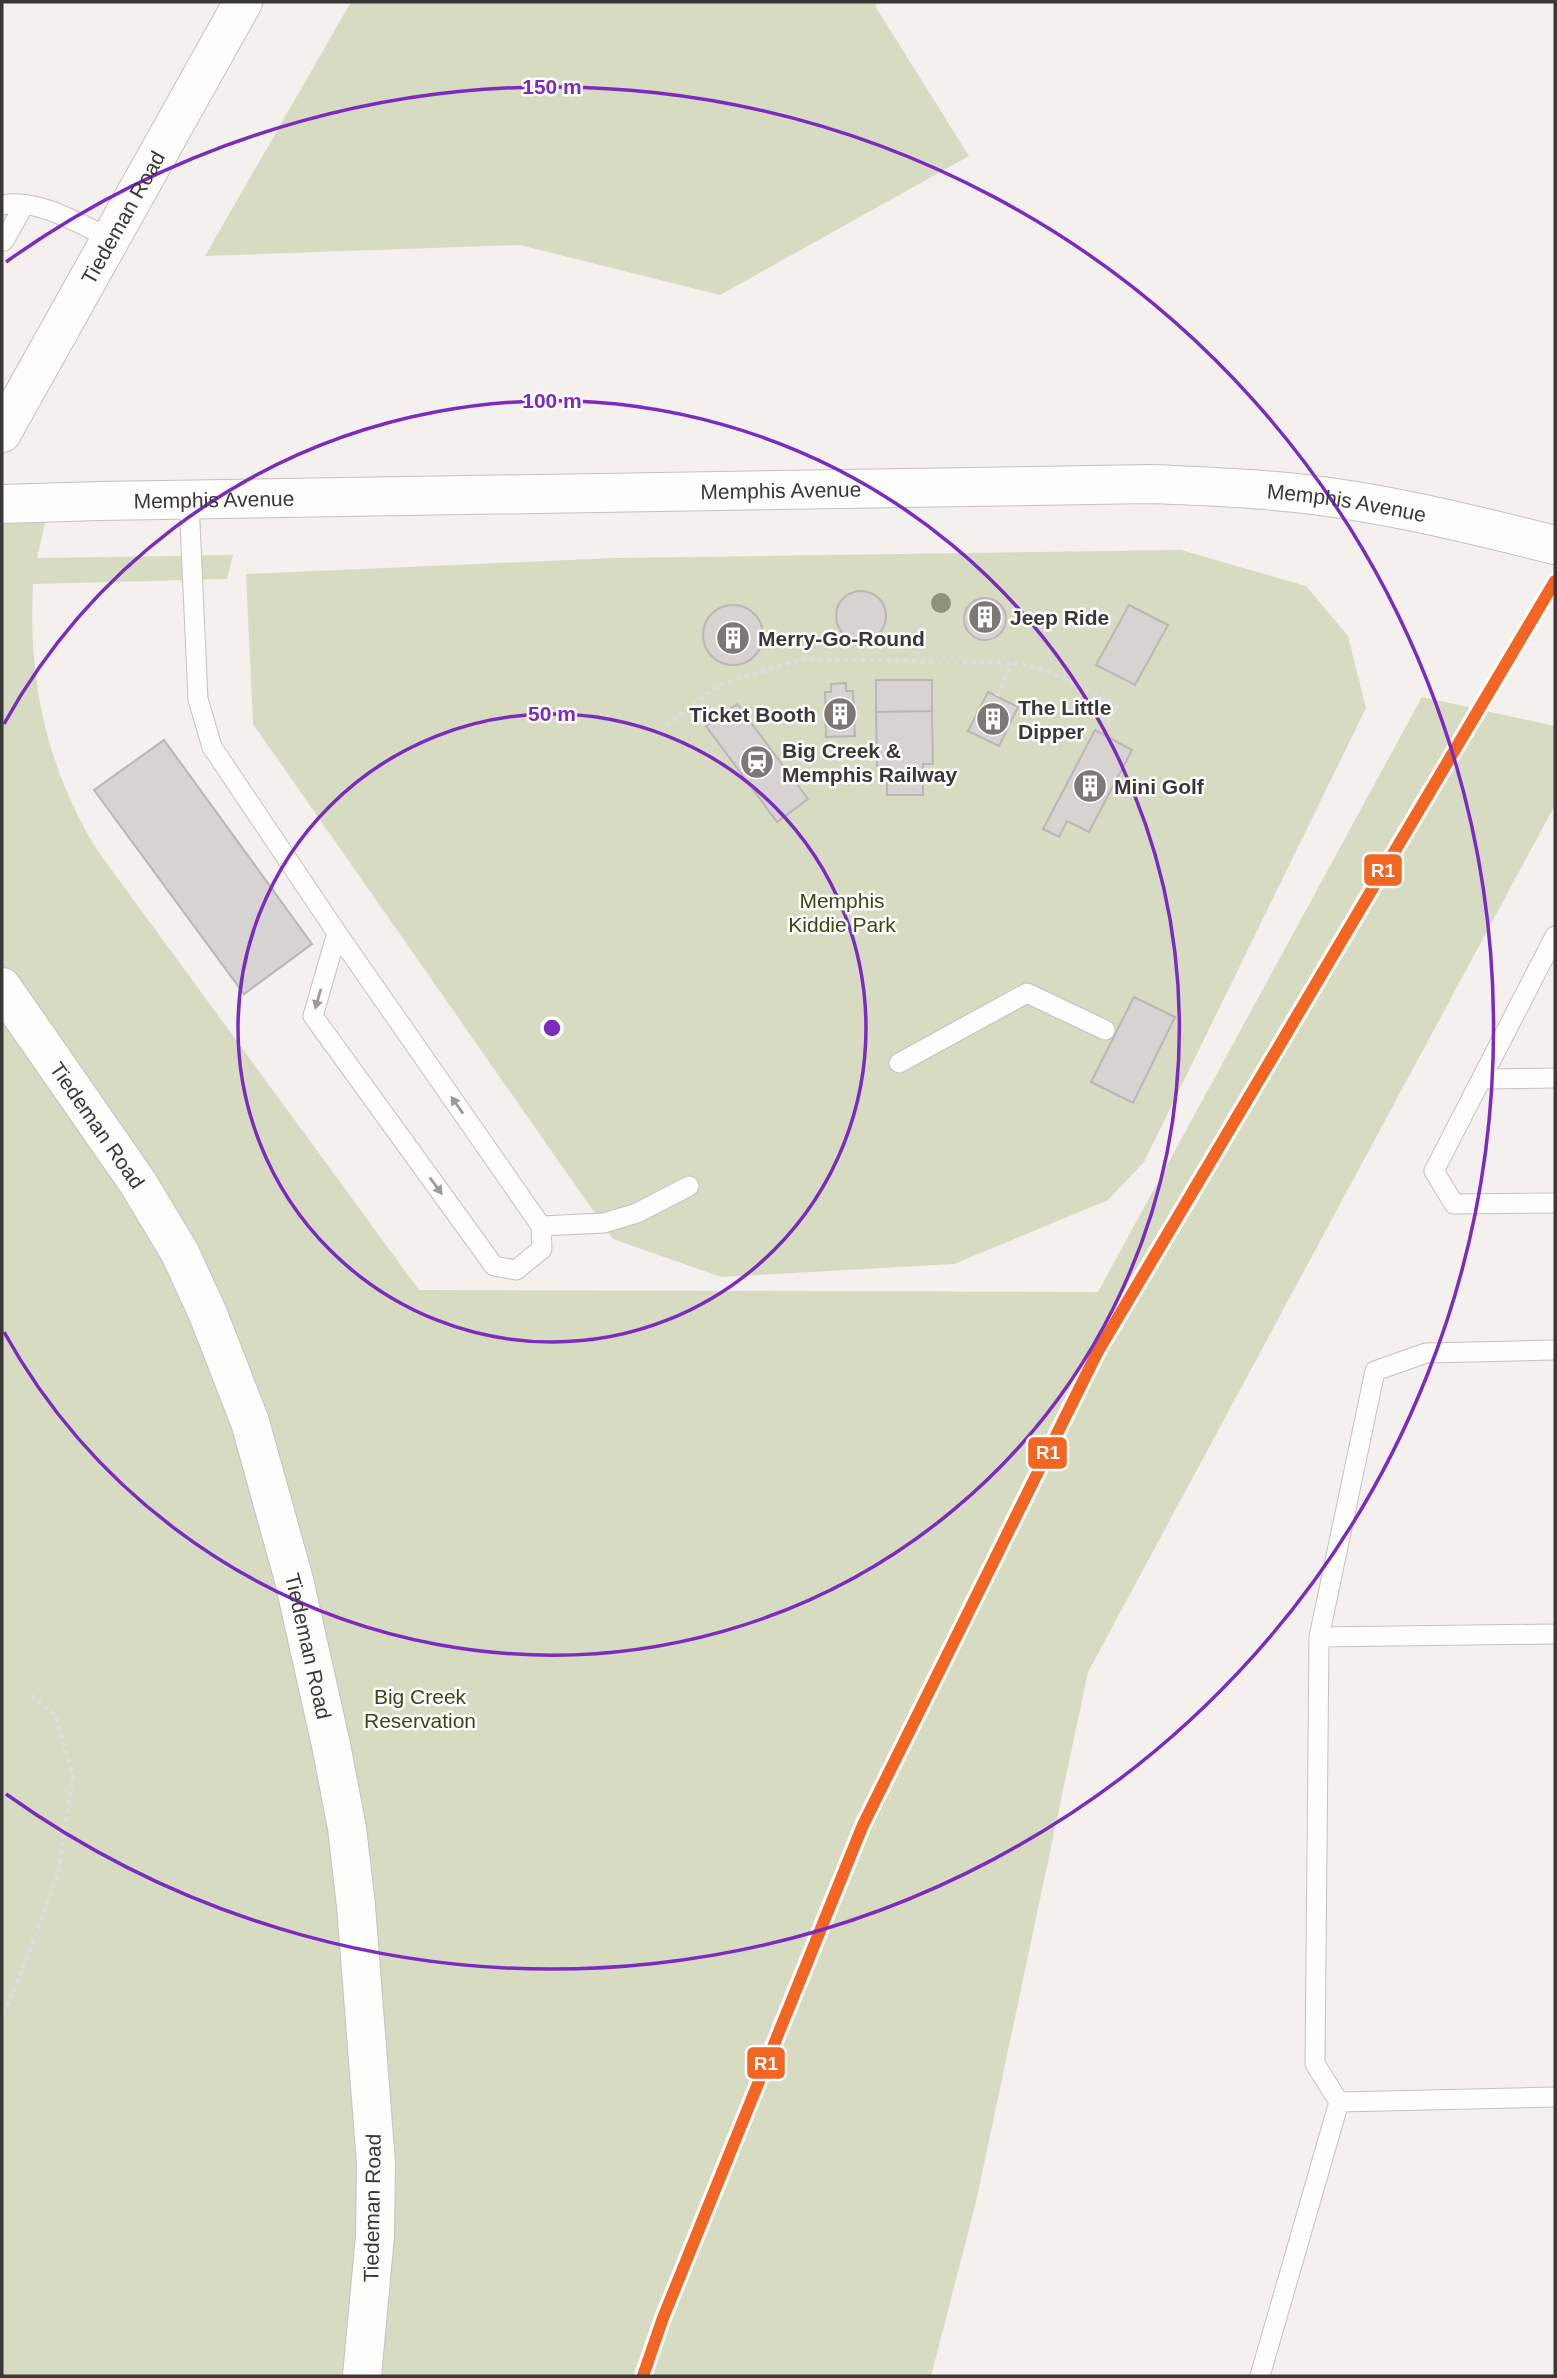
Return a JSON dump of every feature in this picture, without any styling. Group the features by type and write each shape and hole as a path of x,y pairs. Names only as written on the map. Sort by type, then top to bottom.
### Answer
{"main road":[{"name":"Tiedeman Road","path":"2,433 11,396 111,239 243,2"},
{"name":"Memphis Avenue","path":"2,504 1152,484 1276,491 1370,503 1461,521 1555,545"},
{"name":"Tiedeman Road","path":"2,987 138,1183 180,1253 208,1314 250,1422 294,1580 336,1769 347,1828 356,1906 376,2162 375,2236 362,2376"}],"lane":[{"path":"2,205 10,203 54,211 111,239"},
{"path":"4,241 24,205"},
{"path":"189,501 198,699 212,747 337,933 541,1226 542,1249 516,1270 494,1266 313,1016 337,933"},
{"path":"1555,936 1550,955 1434,1171 1454,1203 1555,1203"},
{"path":"899,1063 1027,993 1105,1030"},
{"path":"1482,1079 1555,1078"},
{"path":"541,1226 604,1223 637,1213 689,1186"},
{"path":"1260,2376 1339,2102 1315,2063 1319,1637 1376,1371 1426,1353 1555,1350"},
{"path":"1319,1637 1555,1634"},
{"path":"1339,2102 1555,2096"}],"path":[{"path":"666,726 719,685 803,659 1012,663 1031,666 1055,673 1117,705 1102,734"},
{"path":"997,696 1012,663"},
{"path":"2,2014 13,1994 58,1874 73,1775 55,1715 31,1695"}],"green space":[{"path":"351,2 882,2 875,6 969,156 720,295 520,245 205,256"},
{"name":"Big Creek Reservation","path":"50,501 37,558 233,555 227,579 33,584 34,655 44,722 65,787 97,850 419,1290 1098,1292 1422,697 1555,726 1555,805 1088,1672 976,2202 931,2376 2,2376 2,502"},
{"name":"Memphis Kiddie Park","path":"1181,550 1306,586 1348,636 1366,708 1144,1162 1108,1200 954,1264 721,1277 613,1239 253,724 246,574 615,558"}],"building":[{"path":"861,591 879,598 886,616 879,634 861,641 843,634 836,616 843,598"},
{"name":"Jeep Ride","path":"985,598 1000,604 1006,619 1000,634 985,640 970,634 964,619 970,604"},
{"name":"Merry-Go-Round","path":"733,605 750,610 758,618 763,635 758,652 750,660 733,665 716,660 708,652 703,635 708,618 716,610"},
{"path":"1129,605 1168,625 1135,685 1096,665"},
{"path":"876,680 932,680 932,711 876,712"},
{"name":"Ticket Booth","path":"846,683 846,691 853,691 855,736 826,737 825,692 831,692 831,684"},
{"name":"The Little Dipper","path":"988,692 1018,707 999,746 968,731"},
{"name":"Big Creek & Memphis Railway","path":"737,704 808,799 777,822 706,726"},
{"path":"932,711 933,764 923,764 923,795 887,795 887,766 877,766 876,712"},
{"name":"Mini Golf","path":"1095,730 1132,750 1089,832 1067,821 1059,837 1043,829"},
{"path":"164,740 312,944 244,994 94,790"},
{"path":"1134,997 1175,1017 1133,1103 1091,1082"}],"transit line":[{"name":"R1","path":"643,2376 663,2318 863,1825 1097,1353 1555,581"}],"place":[{"name":"Jeep Ride","path":"985,617"},
{"name":"Merry-Go-Round","path":"733,638"},
{"name":"Ticket Booth","path":"840,714"},
{"name":"The Little Dipper","path":"993,719"},
{"name":"Big Creek & Memphis Railway","path":"757,762"},
{"name":"Mini Golf","path":"1090,786"}]}
